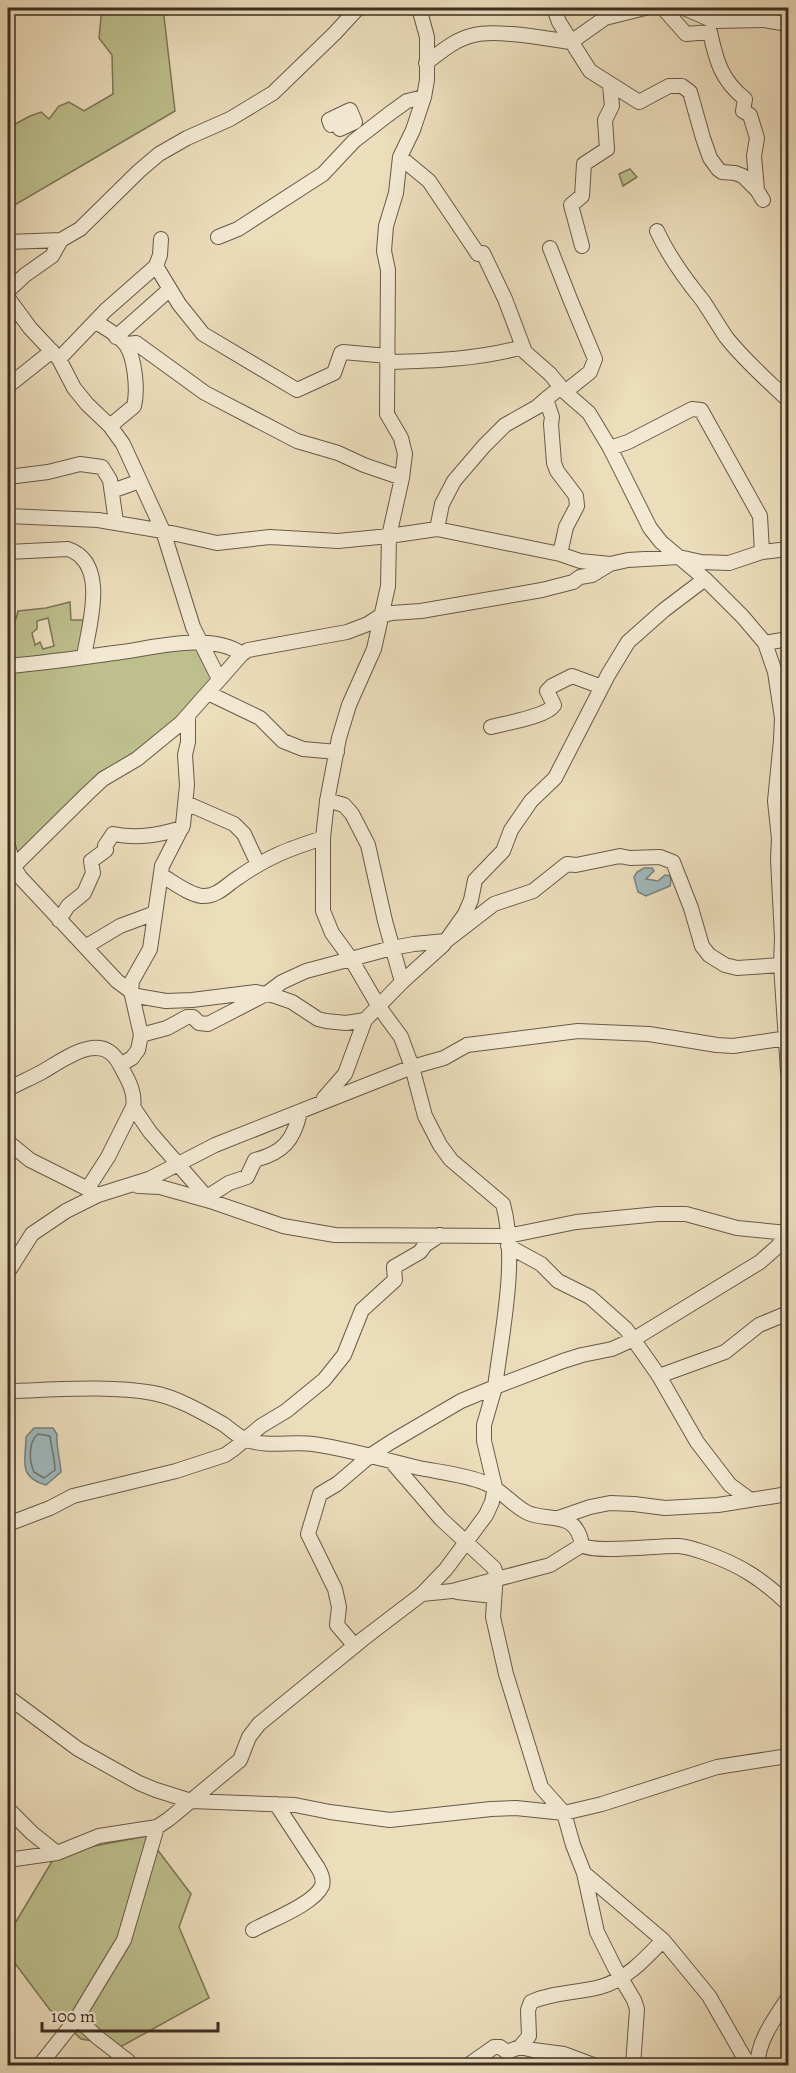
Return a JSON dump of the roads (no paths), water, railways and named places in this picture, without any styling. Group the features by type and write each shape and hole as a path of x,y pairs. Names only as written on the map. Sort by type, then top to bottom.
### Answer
{"street":[{"path":"8,242 61,240 80,229 159,154 273,93 358,8"},
{"path":"8,1860 57,1853 99,1836 157,1827 240,1760 249,1737 259,1724 422,1594 446,1569 486,1515 492,1502 495,1487 484,1441 484,1425 495,1387 507,1308 508,1241 503,1204 451,1160 431,1130 401,1037 332,933 323,911 323,838 327,800 349,705 374,650 388,586 389,536 402,478 404,446 387,414 388,270 384,251 386,226 396,194 400,157 413,130 424,97 427,37 419,8"},
{"path":"554,8 559,22 590,71 639,102 669,86 682,86 690,92 710,158 722,172 743,176 760,195 754,156 757,138 750,115 743,111 745,99 732,89 717,64 710,32 686,34 663,8"},
{"path":"426,63 451,44 475,34 507,34 572,42 605,18 645,8"},
{"path":"684,8 714,21 764,20 789,24"},
{"path":"582,246 571,205 582,196 584,164 607,149 605,120 612,106 610,84"},
{"path":"218,237 238,229 323,174 354,141 389,114 407,101 424,97"},
{"path":"400,157 429,182 481,254 505,299 528,356 550,374 563,390 589,413 610,448 650,528 661,542 705,579 743,616 765,643 783,681 781,741 775,801 783,857 781,965 789,1071"},
{"path":"657,231 684,278 705,303 727,338 789,400"},
{"path":"8,386 55,355 96,322 156,266 160,255 160,239"},
{"path":"61,240 52,256 25,275 8,299 55,355 74,388 110,426 123,444 163,531 200,643 219,679"},
{"path":"437,529 442,504 454,481 484,446 506,425 590,372 595,359 550,248"},
{"path":"156,266 188,317 203,334 297,390 334,373 340,354 343,352 388,359 471,357 523,346"},
{"path":"121,340 170,289"},
{"path":"96,322 121,340 136,343 205,393 297,441 338,453 402,478"},
{"path":"110,426 134,406 136,398 133,367 121,340"},
{"path":"546,399 552,417 554,463 557,471 576,496 577,506 566,527 560,554"},
{"path":"610,448 628,442 692,410 701,411 760,516 762,552"},
{"path":"8,477 48,472 80,464 102,467 108,473 117,522"},
{"path":"112,491 140,481"},
{"path":"8,516 117,522 217,543 270,537 338,541 437,529 560,554 580,561 610,564 628,560 679,557 701,562 729,563 762,552 789,549"},
{"path":"8,552 68,549 76,552 84,560 92,577 94,591 84,656"},
{"path":"10,870 104,779 138,759 188,716 219,679 248,650 265,645 347,632 368,624 380,616 542,590 592,575 610,564"},
{"path":"319,1103 345,1074 365,1020 443,945 465,914 471,900 475,880 503,851 511,830 531,801 555,778 608,675 635,635 705,579"},
{"path":"765,643 789,639"},
{"path":"8,666 200,643 234,648 242,654"},
{"path":"491,727 551,710 554,705 548,691 552,686 572,676 602,687"},
{"path":"208,693 256,716 265,722 278,737 291,744 303,749 337,752"},
{"path":"120,1065 136,1055 141,1035 131,991 132,981 150,949 160,875 166,857 182,828 187,785 185,756 188,716"},
{"path":"327,800 344,805 352,814 368,844 402,982"},
{"path":"186,803 234,825 244,834 258,864"},
{"path":"59,920 68,906 84,893 93,873 91,861 106,850 105,846 112,834 131,837 150,836 182,828"},
{"path":"160,875 192,893 202,896 212,895 220,892 258,864 279,853 323,838"},
{"path":"8,846 10,870"},
{"path":"141,1035 167,1028 187,1017 193,1017 199,1023 208,1024 266,994 291,977 392,948 446,941 494,904 533,891 567,864 576,865 620,856 634,858 649,856 673,862 702,946 709,955 725,965 737,968 781,965"},
{"path":"10,870 20,877 117,981 137,996 166,1000 192,1000 244,993 266,994 292,1002 318,1019 346,1023 365,1020"},
{"path":"85,947 120,926 155,913"},
{"path":"8,1249 93,1191 130,1185 149,1179 215,1145 412,1066 444,1058 467,1045 578,1031 650,1034 733,1046 788,1039"},
{"path":"8,1089 80,1050 98,1049 108,1051 115,1056 131,1087 134,1101 93,1191"},
{"path":"133,1107 144,1124 209,1199"},
{"path":"209,1199 221,1187 247,1177 255,1160 267,1158 280,1150 295,1133 300,1112"},
{"path":"8,1142 30,1160 93,1191"},
{"path":"130,1185 160,1187 209,1199 283,1226 335,1235 441,1234 508,1241 576,1222 658,1214 686,1214 737,1228 788,1234"},
{"path":"8,1272 32,1234"},
{"path":"8,1524 50,1508 73,1496 176,1472 225,1455 261,1426 306,1396 324,1380 344,1355 362,1310 395,1280 393,1267 420,1252 425,1245 441,1234"},
{"path":"355,1646 337,1625 339,1607 335,1589 309,1537 308,1530 320,1494 371,1455 461,1401 563,1361 612,1349 634,1340 760,1262 788,1234"},
{"path":"508,1241 541,1264 558,1281 590,1297 626,1329 659,1376 697,1442 730,1485 749,1499"},
{"path":"659,1376 725,1352 759,1325 789,1313"},
{"path":"8,1391 100,1390 154,1393 176,1400 222,1424 246,1440 277,1444 311,1443 471,1478 495,1487 527,1513 558,1518 576,1529 580,1534 582,1545"},
{"path":"391,1461 441,1519 494,1568 493,1617 506,1674 541,1787 564,1813 584,1873 597,1932 637,2009 633,2066"},
{"path":"558,1518 610,1503 634,1503 665,1508 718,1505 789,1494"},
{"path":"452,1591 550,1565 582,1545"},
{"path":"582,1545 589,1548 679,1546 693,1548 734,1563 766,1582 789,1604"},
{"path":"422,1594 452,1591 493,1596"},
{"path":"8,1697 78,1749 139,1783 190,1801 295,1805 390,1820 491,1809 516,1808 564,1813 602,1804 717,1767 789,1756"},
{"path":"253,1929 306,1902 322,1886 322,1876 318,1868 276,1804"},
{"path":"8,1809 32,1833 57,1853"},
{"path":"39,2066 77,2018 124,1940 157,1827"},
{"path":"584,1873 663,1940 709,1996 749,2066"},
{"path":"467,2066 494,2047 500,2047 507,2052 520,2046 529,2036 528,2010 531,2002 550,1995 597,1988 622,1978 643,1961 663,1940"},
{"path":"757,2066 759,2048 789,1998"},
{"path":"77,2018 128,2061 130,2066"},
{"path":"520,2046 564,2055 596,2066"}],"water":[{"path":"644,868 652,868 654,871 646,879 658,881 665,875 670,876 670,886 646,896 638,892 634,877"},
{"path":"34,1428 53,1428 57,1434 61,1472 46,1485 31,1477 25,1467 26,1437"}]}
